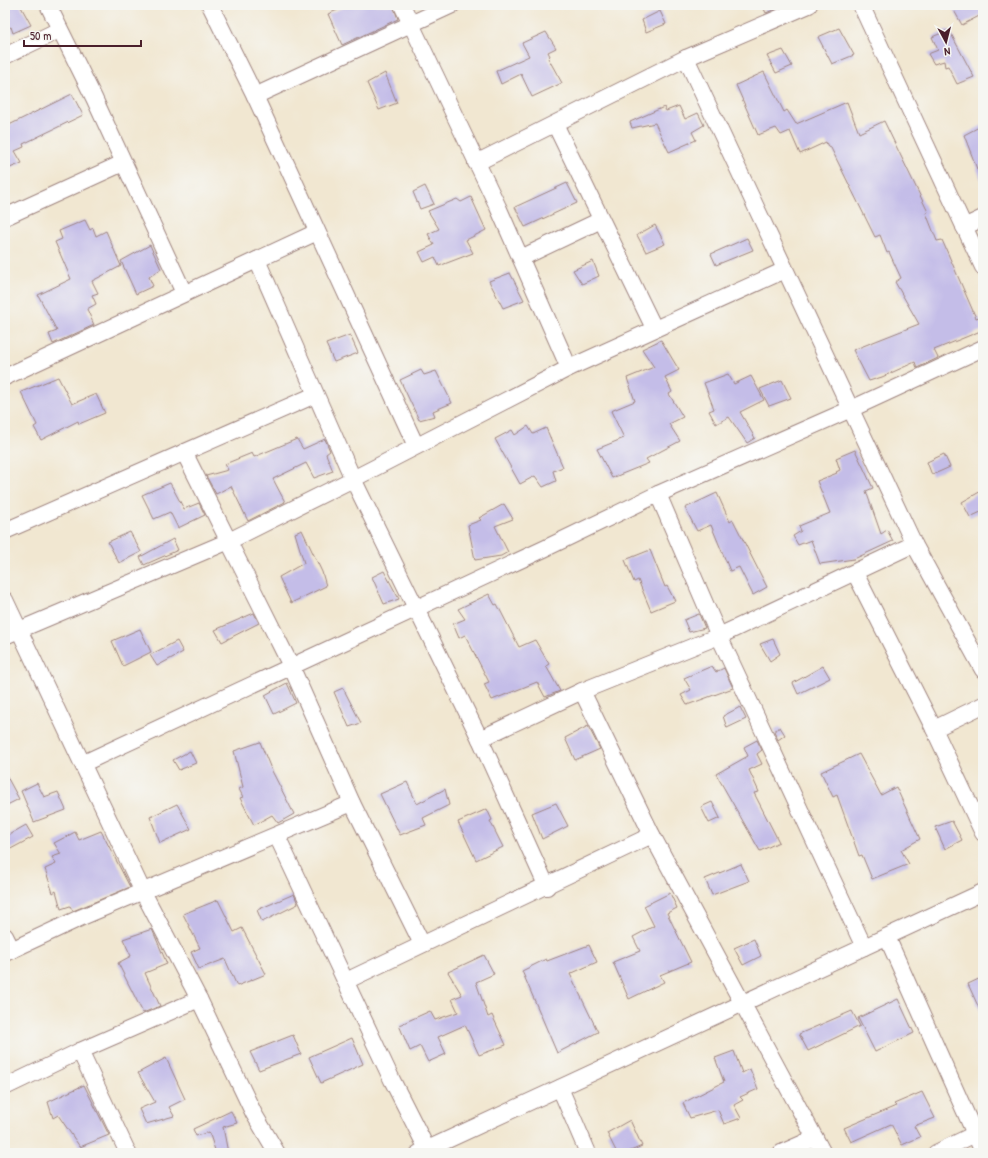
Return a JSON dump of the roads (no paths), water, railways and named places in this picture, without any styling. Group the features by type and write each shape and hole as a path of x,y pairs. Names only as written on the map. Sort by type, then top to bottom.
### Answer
{"street":[{"path":"48,5 59,30 94,98 184,293"},
{"path":"210,5 255,96 416,446"},
{"path":"402,5 476,163 498,206 569,368"},
{"path":"255,96 452,5"},
{"path":"476,163 686,58 809,5"},
{"path":"861,5 983,267"},
{"path":"5,56 59,30"},
{"path":"686,58 914,544 983,670"},
{"path":"555,124 654,328"},
{"path":"5,217 123,163"},
{"path":"964,227 983,218"},
{"path":"521,258 601,220"},
{"path":"5,377 317,232"},
{"path":"257,260 353,479 480,740 547,887"},
{"path":"12,633 229,540 353,479 569,368 654,328 785,270"},
{"path":"84,763 546,548 658,494 851,409 983,348"},
{"path":"5,531 315,395"},
{"path":"184,452 291,666 352,803 422,944"},
{"path":"658,494 719,636 864,947"},
{"path":"480,740 582,691 719,636 914,544"},
{"path":"855,573 934,729 983,833"},
{"path":"5,600 12,633 84,763 143,892 199,999 254,1114 277,1153"},
{"path":"582,691 652,836 823,1153"},
{"path":"934,729 983,705"},
{"path":"7,946 143,892 352,803"},
{"path":"277,836 392,1080 423,1151 983,892"},
{"path":"346,981 652,836"},
{"path":"887,937 983,1152"},
{"path":"5,1087 80,1051 199,999"},
{"path":"80,1051 128,1153"},
{"path":"560,1088 588,1153"},
{"path":"936,1153 975,1134"},
{"path":"781,1153 815,1138"}]}
